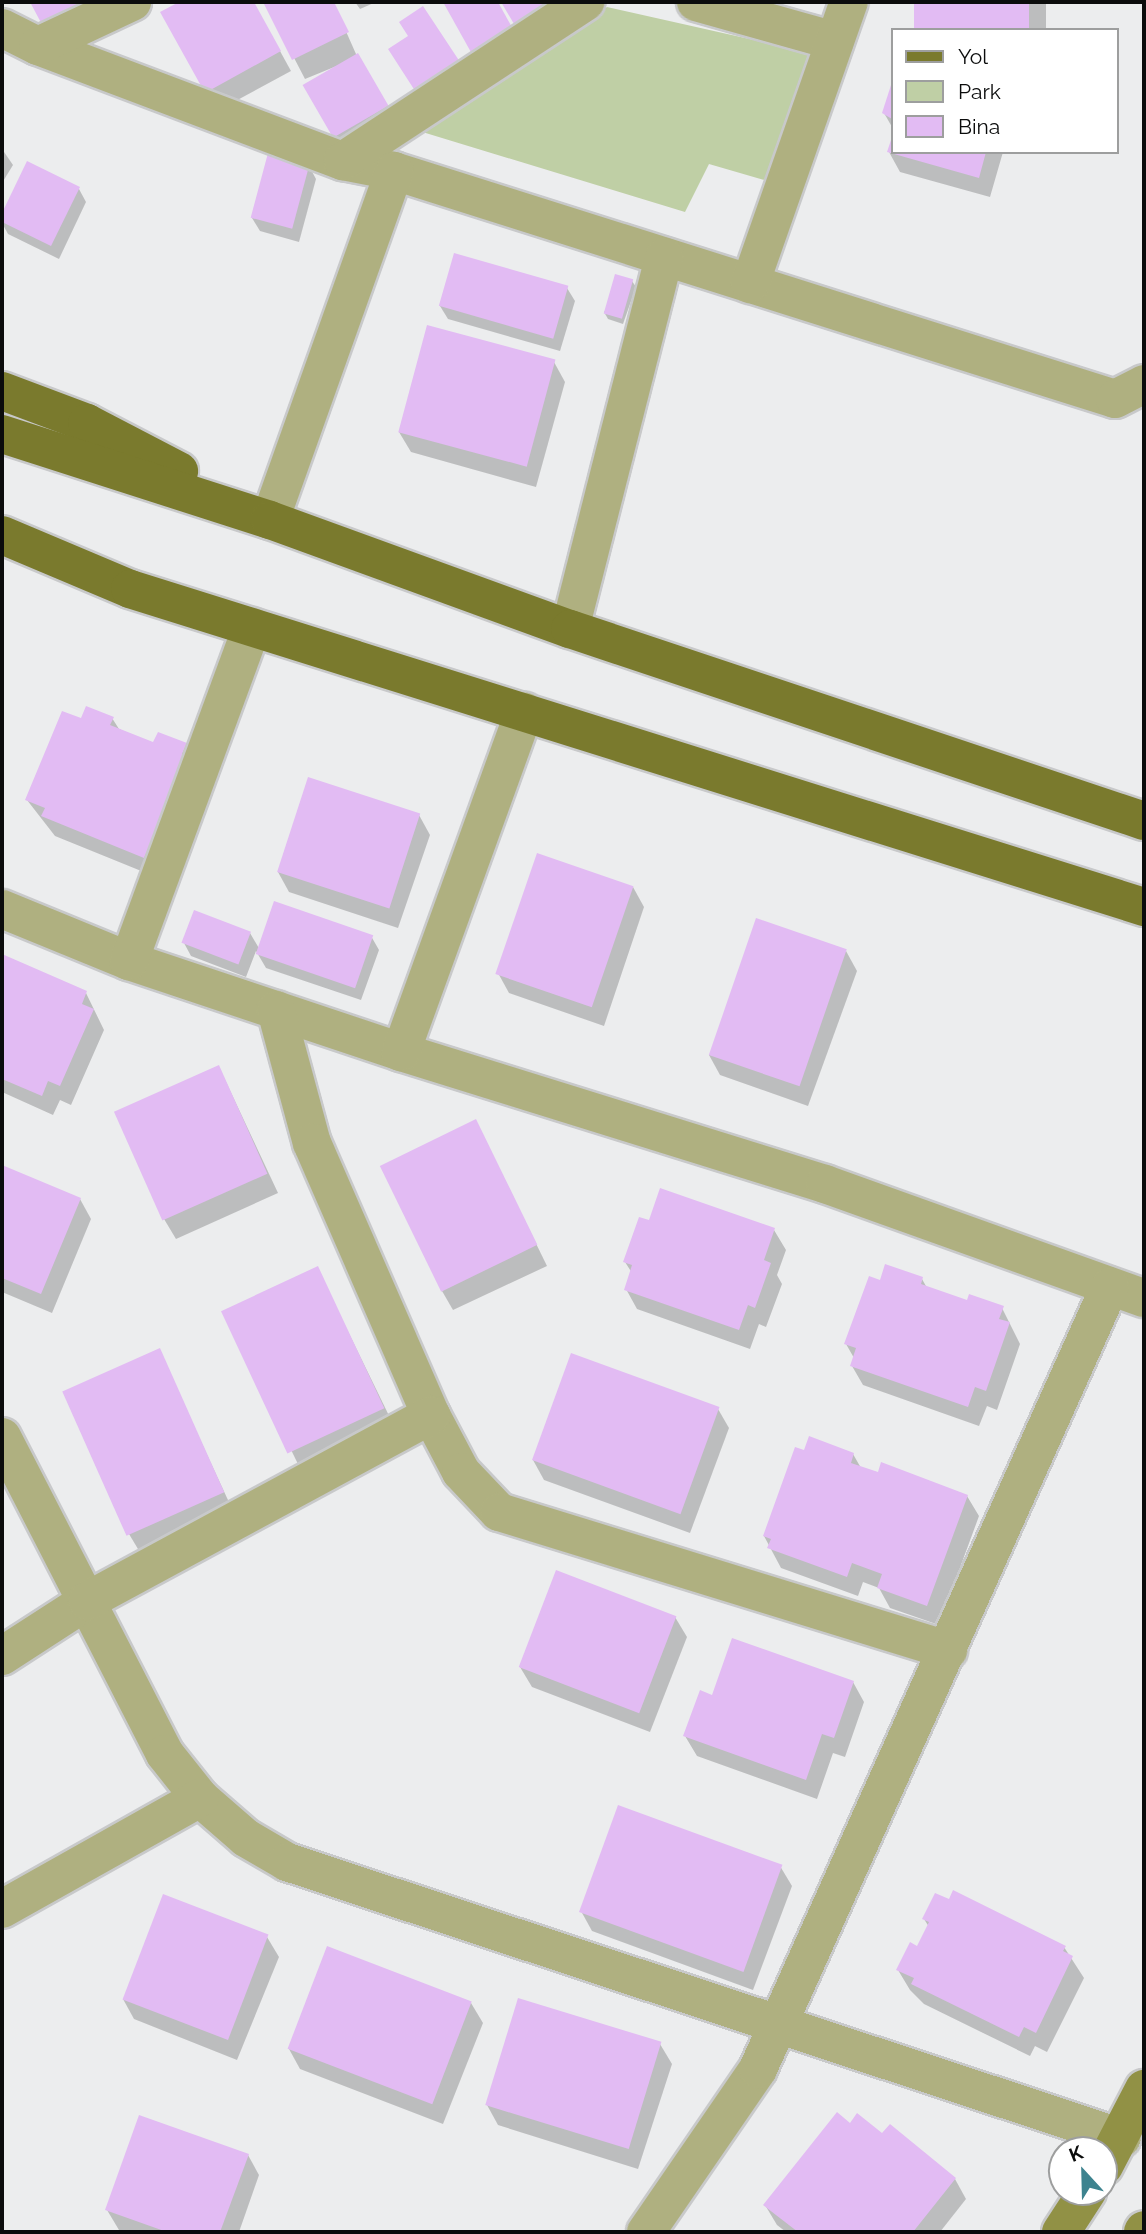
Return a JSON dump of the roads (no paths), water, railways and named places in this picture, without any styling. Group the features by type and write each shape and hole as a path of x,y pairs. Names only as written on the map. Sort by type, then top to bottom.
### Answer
{"main road":[{"path":"2,391 87,423 270,520"},
{"path":"2,434 270,520 570,629 1144,821"},
{"path":"2,535 130,589 1144,907"},
{"path":"1092,803 1144,799"},
{"path":"1118,2142 1144,2089"},
{"path":"1061,2232 1078,2206"}],"street":[{"path":"38,46 132,2"},
{"path":"343,161 585,2"},
{"path":"696,2 835,41"},
{"path":"750,284 849,2"},
{"path":"2,28 38,46 343,161 394,172 1115,399 1144,384"},
{"path":"270,520 394,172"},
{"path":"570,629 664,257"},
{"path":"129,961 252,627"},
{"path":"401,1052 524,712"},
{"path":"2,909 129,961 401,1052 825,1184 1127,1292 948,1650 758,2069 646,2232"},
{"path":"276,1010 312,1143 431,1415 461,1472 499,1512 948,1650"},
{"path":"2,1656 87,1601 431,1415"},
{"path":"2,1437 165,1754 200,1798 246,1838 287,1862 779,2025 1071,2136"},
{"path":"2,1909 200,1798"}]}
